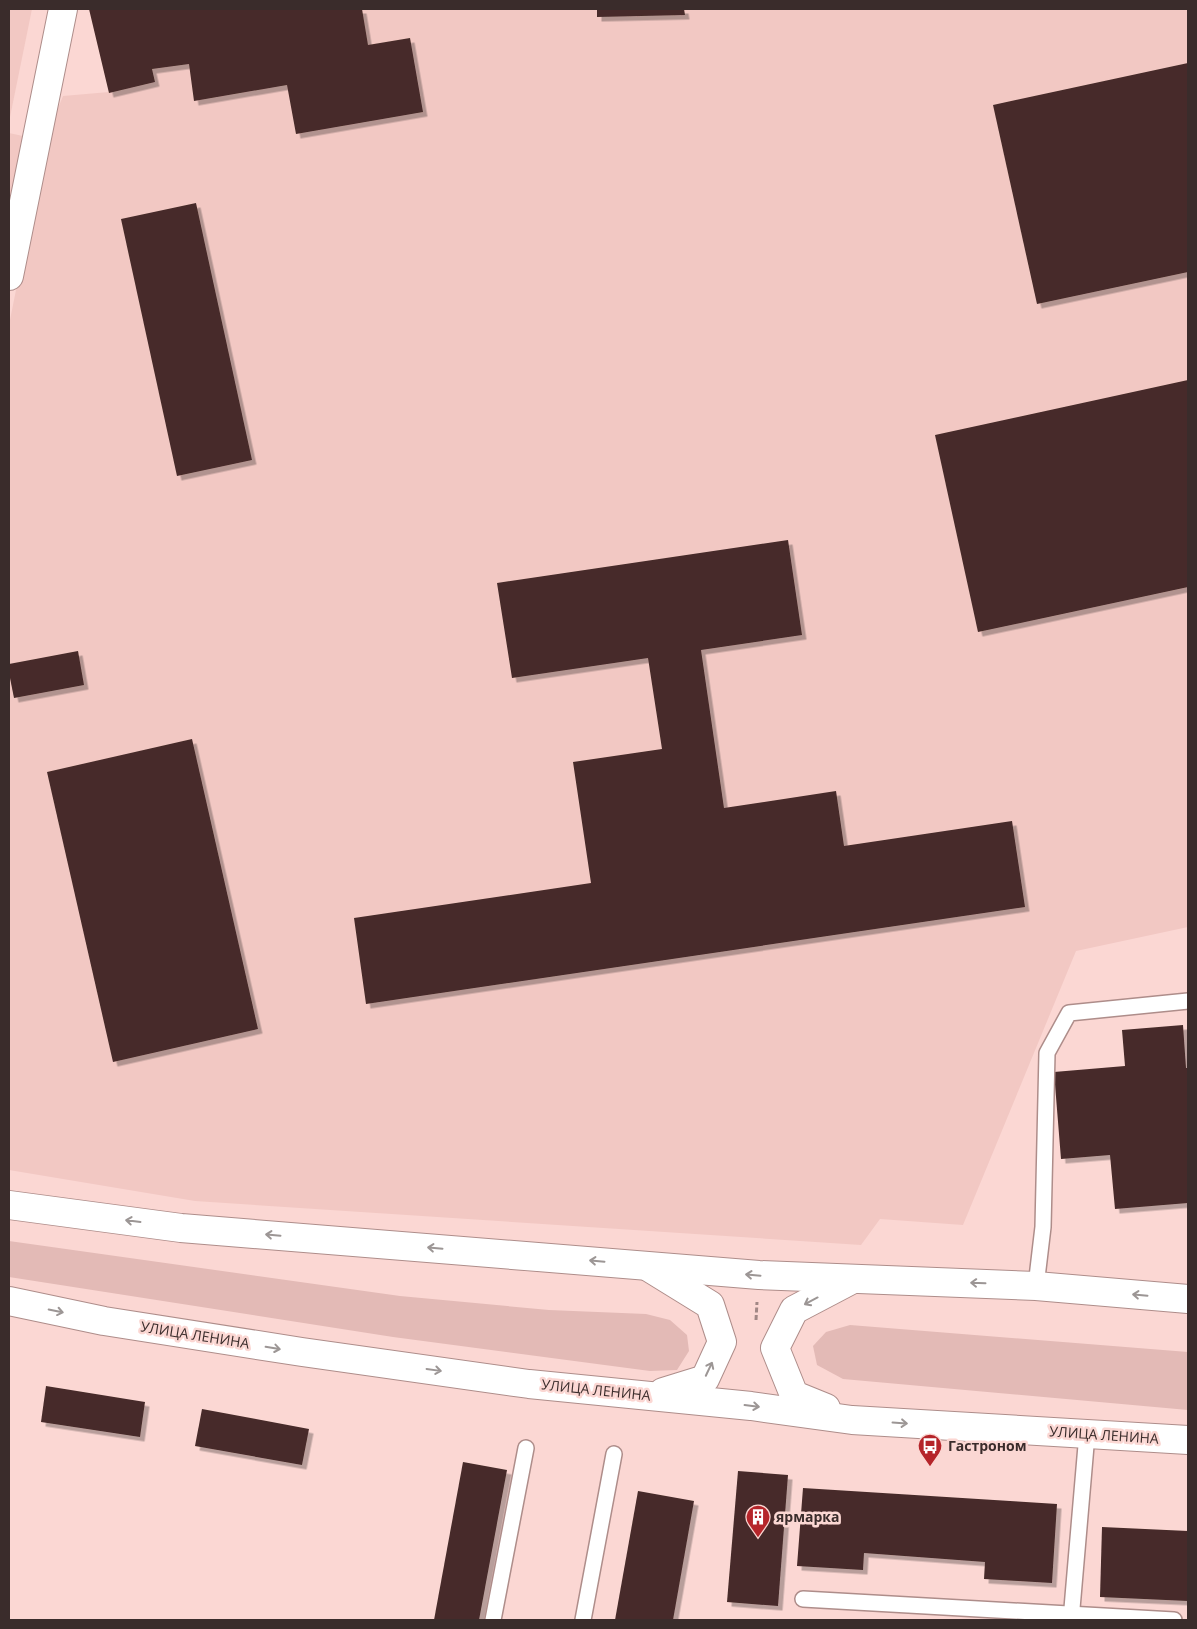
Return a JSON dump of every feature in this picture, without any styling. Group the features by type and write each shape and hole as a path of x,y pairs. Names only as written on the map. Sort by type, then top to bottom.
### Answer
{"main road":[{"path":"9,276 63,9"},
{"path":"9,1205 181,1228 759,1275 1036,1286 1188,1299"},
{"path":"646,1265 710,1305 722,1342 705,1379 652,1396"},
{"path":"852,1420 794,1395 774,1348 794,1310 854,1278"},
{"name":"УЛИЦА ЛЕНИНА","path":"9,1301 104,1321 302,1352 529,1384 751,1406 852,1420 1188,1440"}],"lane":[{"path":"1036,1286 1042,1227 1047,1052 1069,1014 1188,1001"},
{"path":"1071,1617 1087,1434"},
{"path":"493,1620 526,1448"},
{"path":"583,1620 614,1454"},
{"path":"804,1599 1071,1617 1174,1620"}],"shaded area":[{"path":"9,9 32,9 9,122"},
{"path":"89,9 1188,9 1188,927 1076,951 963,1225 880,1219 861,1245 195,1201 9,1170 9,325 47,135 63,96 109,92"},
{"path":"9,133 32,138 9,246"},
{"path":"9,1241 400,1296 549,1310 646,1314 670,1320 687,1335 689,1351 677,1370 650,1371 393,1337 9,1277"},
{"path":"850,1325 1188,1352 1188,1410 843,1379 817,1365 813,1346 826,1332"}],"building":[{"path":"89,9 362,9 368,45 410,38 423,112 296,134 287,85 194,101 189,64 152,69 155,82 109,93"},
{"path":"597,9 684,9 685,15 597,17"},
{"path":"1188,63 1188,272 1037,304 993,105"},
{"path":"196,203 252,460 177,476 121,219"},
{"path":"1188,380 1188,587 978,632 935,435"},
{"path":"788,540 802,635 701,650 724,808 836,791 844,846 1012,821 1025,907 366,1004 354,918 591,883 573,762 662,749 648,658 512,678 497,583"},
{"path":"78,651 84,685 14,698 9,664"},
{"path":"192,739 258,1029 113,1062 47,772"},
{"path":"1183,1025 1186,1068 1188,1068 1188,1203 1115,1209 1110,1155 1061,1159 1054,1072 1125,1066 1122,1030"},
{"path":"46,1386 145,1402 140,1437 41,1422"},
{"path":"202,1409 309,1429 302,1465 195,1446"},
{"path":"463,1462 507,1470 479,1620 434,1620"},
{"name":"ярмарка","path":"738,1471 788,1475 778,1606 727,1602"},
{"path":"803,1488 1057,1504 1052,1583 984,1579 985,1562 864,1553 863,1570 797,1566"},
{"path":"638,1491 694,1501 673,1620 615,1620"},
{"path":"1102,1527 1188,1531 1188,1601 1100,1597"}],"place":[{"name":"Гастроном","path":"930,1467"},
{"name":"ярмарка","path":"758,1538"}]}
